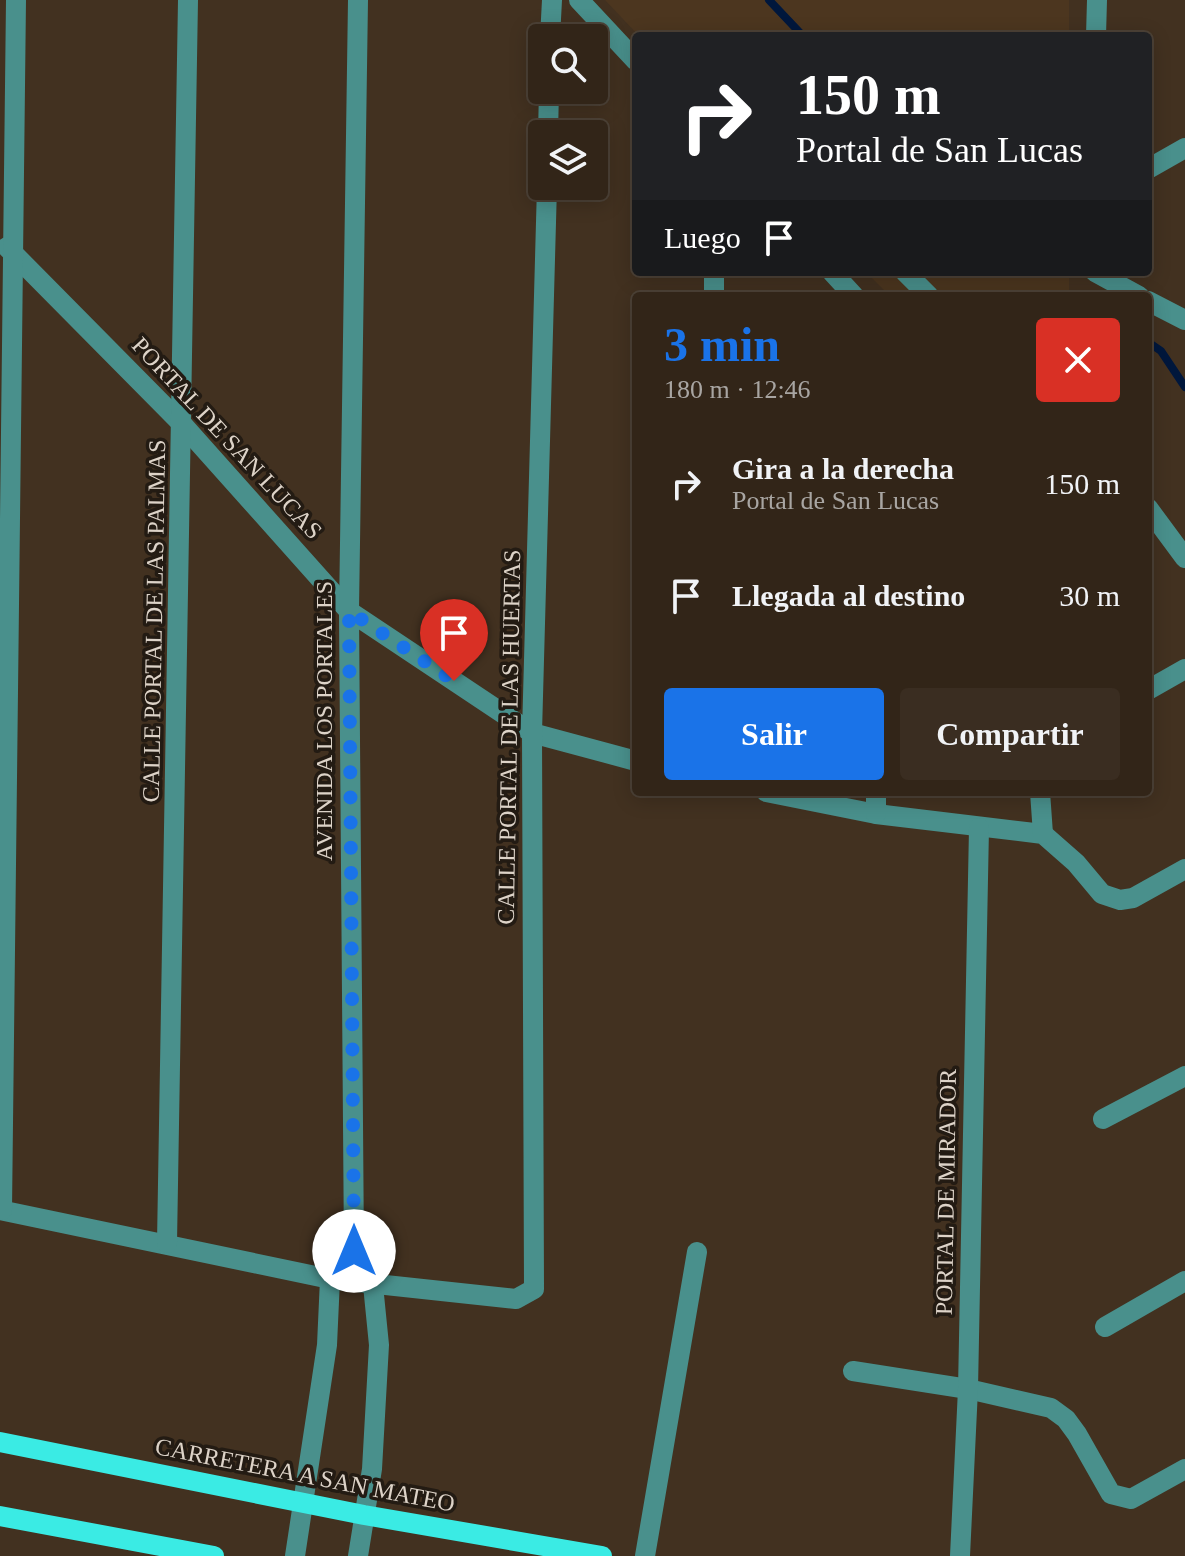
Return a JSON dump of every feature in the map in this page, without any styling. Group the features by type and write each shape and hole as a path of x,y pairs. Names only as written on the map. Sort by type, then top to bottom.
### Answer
{"main road":[{"name":"CARRETERA A SAN MATEO","path":"0,1442 364,1515 602,1556"},
{"path":"0,1516 214,1556"}],"street":[{"path":"16,0 7,247 1,1210 330,1279 373,1285"},
{"name":"CALLE PORTAL DE LAS PALMAS","path":"167,1243 188,0"},
{"name":"AVENIDA LOS PORTALES","path":"354,1251 349,611 358,0"},
{"path":"551,24 552,0"},
{"path":"579,0 632,57"},
{"path":"1096,32 1097,0"},
{"path":"1152,167 1185,148"},
{"name":"CALLE PORTAL DE LAS HUERTAS","path":"373,1285 516,1299 534,1289 532,733 547,200"},
{"name":"PORTAL DE SAN LUCAS","path":"7,247 183,425 349,611 532,733 632,760"},
{"path":"836,276 850,292"},
{"path":"909,276 925,292"},
{"path":"1102,276 1132,292"},
{"path":"1152,303 1185,320"},
{"path":"1152,513 1185,558"},
{"path":"1152,688 1185,669"},
{"path":"786,796 876,814 1043,834 1102,894 1120,900 1133,898 1185,869"},
{"path":"876,796 876,814"},
{"path":"1040,796 1043,834"},
{"name":"PORTAL DE MIRADOR","path":"960,1556 968,1389 979,828"},
{"path":"1103,1119 1185,1076"},
{"path":"295,1556 327,1345 330,1279 354,1251 373,1285 379,1345 372,1469 358,1556"},
{"path":"645,1556 697,1252"},
{"path":"1105,1327 1185,1281"},
{"path":"853,1371 968,1389 1051,1408 1066,1419 1111,1494 1122,1498 1131,1499 1185,1469"}],"shaded area":[{"path":"605,0 1069,0 1069,32 635,32"},
{"path":"870,276 1069,276 1069,292 886,292"}],"waterway":[{"path":"769,0 799,32"},
{"path":"1152,345 1161,351 1185,387"}],"route":[{"path":"354,1251 349,611 454,681"}]}
